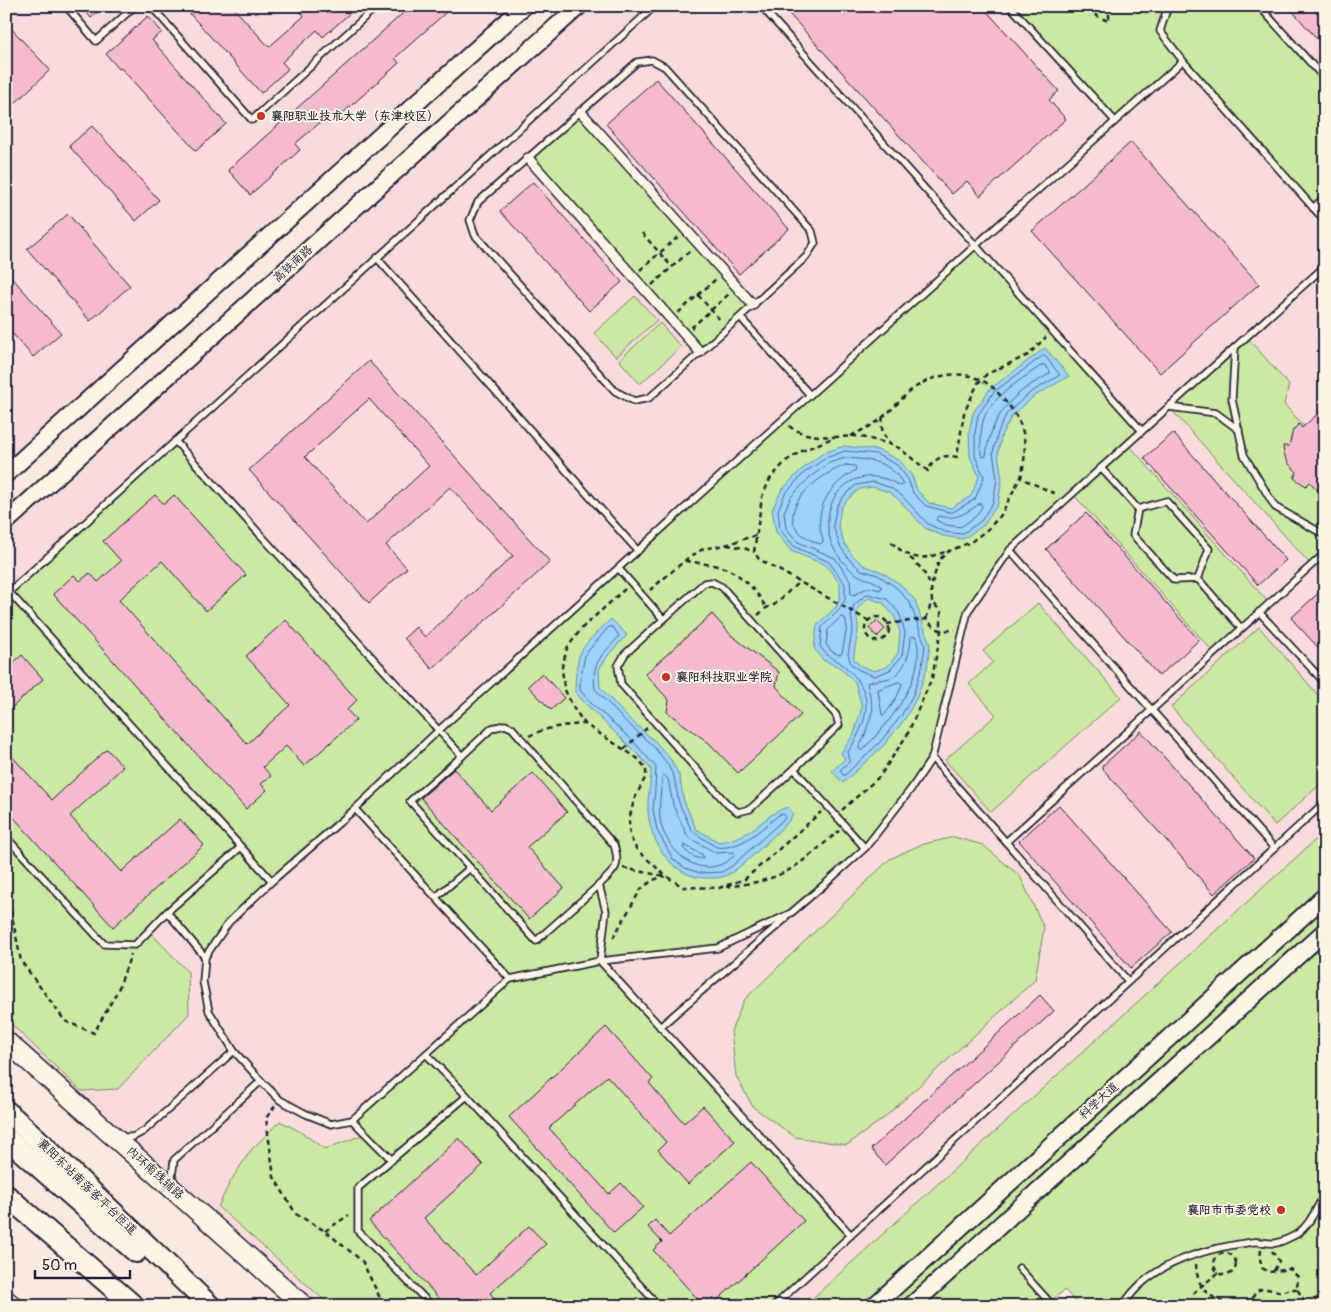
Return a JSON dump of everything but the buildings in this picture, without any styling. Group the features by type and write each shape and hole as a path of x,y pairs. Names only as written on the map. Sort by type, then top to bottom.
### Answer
{"highway":[{"name":"襄阳东站南落客平台匝道","path":"6,1111 210,1306"},
{"path":"6,1138 198,1306"},
{"path":"6,1196 134,1306"}],"main road":[{"path":"6,474 524,6"},
{"name":"高铁南路","path":"6,522 579,6"},
{"name":"科学大道","path":"874,1306 1325,896"},
{"name":"科学大道","path":"911,1306 1325,931"},
{"name":"内环南线辅路","path":"6,1041 304,1306"},
{"path":"6,1300 13,1306"}],"street":[{"path":"580,112 752,305"},
{"path":"528,158 700,352"}],"lane":[{"path":"66,6 96,41 135,6"},
{"path":"150,6 252,120 377,6"},
{"path":"272,881 7,593 655,6"},
{"path":"761,6 1142,431"},
{"path":"1010,6 1115,121"},
{"path":"1168,6 1160,31 1184,61 1325,221"},
{"path":"1259,6 1325,79"},
{"path":"652,60 665,67 805,223 812,231 815,243 806,257 649,398 634,401 615,391 475,235 470,220 478,202 528,158 638,62 652,60"},
{"path":"791,914 718,948 600,962 510,979 352,1120 331,1124 306,1114 280,1100 261,1081 234,1051 208,1011 203,982 205,957 229,922 272,881 355,809 439,730 976,245 1184,61"},
{"path":"1313,208 1325,197"},
{"path":"377,258 638,551"},
{"path":"660,1027 865,848 911,789 932,758 968,611 1010,550 1325,266"},
{"path":"740,317 810,395"},
{"path":"1235,347 1232,399 1244,455 1275,507 1325,536"},
{"path":"1169,407 1216,413 1239,430"},
{"path":"175,441 462,756"},
{"path":"1101,468 1138,508"},
{"path":"1138,508 1166,501 1209,549 1198,579"},
{"path":"1138,508 1133,535 1174,580 1198,579"},
{"path":"1010,550 1274,848"},
{"path":"1006,842 1325,553"},
{"path":"618,568 663,619"},
{"path":"1198,579 1241,628"},
{"path":"712,582 722,587 836,715 839,725 750,808 738,812 728,805 621,684 618,666 625,654 663,619 704,583 712,582"},
{"path":"1259,612 1325,683"},
{"path":"505,725 512,728 522,739 614,845 618,858 614,871 536,941 410,801 492,728 505,725"},
{"path":"932,758 1128,981"},
{"path":"794,769 865,848"},
{"path":"774,1306 1325,802"},
{"path":"355,809 510,979"},
{"path":"6,837 104,944 135,945 167,912 241,846"},
{"path":"436,897 470,868"},
{"path":"600,885 606,911 600,962 851,1235"},
{"path":"167,912 205,957"},
{"path":"115,1138 133,1137 144,1131 234,1051"},
{"path":"426,1054 467,1096 659,1306"},
{"path":"181,1196 172,1177 174,1160 261,1081"},
{"path":"432,1306 358,1231 358,1188 467,1096"},
{"path":"352,1120 392,1160"},
{"path":"1123,1306 1129,1295 1146,1280 1175,1262 1212,1248 1255,1241 1276,1243 1296,1234 1310,1220 1325,1194"},
{"path":"1019,1268 1054,1306"}],"path":[{"path":"1091,6 1092,11 1097,17 1109,21 1109,14 1114,6"},
{"path":"633,276 685,230"},
{"path":"642,233 672,267"},
{"path":"646,291 698,244"},
{"path":"671,320 723,272"},
{"path":"684,334 737,287"},
{"path":"698,295 727,328"},
{"path":"754,552 762,497 770,479 786,461 802,451 836,438 858,436 899,448 928,471 936,459 943,456 957,456 964,413 978,383 987,374 1028,355 1053,331"},
{"path":"850,436 883,417 910,391 928,379 950,374 968,376 981,380 993,387 1015,412 1020,422 1025,438 1025,458 1021,478 1001,515 988,529 971,542 950,551 931,557 914,558 903,553"},
{"path":"883,417 881,425 883,434 891,445"},
{"path":"781,421 796,431 815,436 836,438"},
{"path":"1021,478 1067,498"},
{"path":"643,596 685,560 703,549 725,545 756,535"},
{"path":"891,542 916,562 927,576 931,587 932,601 926,620"},
{"path":"725,545 744,548 754,552 760,558 869,621"},
{"path":"931,587 939,560 950,551"},
{"path":"685,560 726,568 747,582 761,598 766,608"},
{"path":"752,621 800,581"},
{"path":"632,583 582,628 567,648 562,667 564,688 574,709 585,724 637,758 646,768 646,776 634,800 628,820 630,836 637,850 666,876 683,887 719,888 752,883 784,873 816,850 845,825"},
{"path":"836,815 880,776 907,735 932,678 941,631 941,612 932,601"},
{"path":"888,624 887,636 881,640 873,641 865,632 866,624 875,618 882,619 888,624 926,620 941,631 964,630"},
{"path":"522,739 539,731 564,724 585,724"},
{"path":"624,749 645,730"},
{"path":"719,888 745,879 828,806"},
{"path":"615,867 666,876"},
{"path":"600,962 641,889 653,880 666,876"},
{"path":"6,902 11,911 21,961 65,1021 94,1033 118,990 135,945"},
{"path":"280,1100 266,1118 274,1177 296,1214 325,1231 362,1261 384,1306"},
{"path":"325,1231 358,1208"},
{"path":"1262,1242 1260,1259 1262,1268 1269,1272 1290,1269 1298,1277 1297,1289 1308,1306"},
{"path":"1261,1251 1273,1251 1279,1261 1274,1271"},
{"path":"1224,1253 1231,1255 1235,1260 1234,1271 1225,1275 1218,1273 1214,1267 1217,1256 1224,1253"},
{"path":"1196,1255 1196,1277 1206,1292 1224,1303 1240,1306"},
{"path":"1193,1293 1218,1273"},
{"path":"1248,1306 1258,1289 1266,1288 1282,1292 1290,1288 1297,1289"},
{"path":"1314,1301 1325,1291"},
{"path":"1260,1306 1268,1306"}],"shaded area":[{"path":"6,6 524,6 6,474"},
{"name":"襄阳科技职业学院","path":"579,6 1325,6 1325,831 804,1306 304,1306 6,1041 6,522"}],"green space":[{"path":"1010,6 1259,6 1325,79 1325,221 1184,61 1115,121"},
{"path":"581,112 753,305 700,352 528,158"},
{"path":"976,245 1142,431 1128,444 1269,603 1214,653 1073,494 1010,550 968,611 932,758 865,848 791,913 718,948 601,962 851,1235 774,1306 331,1306 218,1207 230,1182 251,1150 280,1121 299,1131 325,1149 365,1134 352,1120 510,979 355,809 229,922 205,957 168,912 149,931 188,972 189,1014 118,1089 81,1091 6,1019 6,594 175,441 439,730"},
{"path":"635,296 657,320 616,357 594,333"},
{"path":"660,323 681,347 640,384 619,360"},
{"path":"1246,336 1289,385 1284,404 1325,450 1325,553 1311,565 1169,407"},
{"path":"1038,603 1121,697 991,812 945,760 996,715 969,684 993,662 983,651"},
{"path":"1259,627 1325,703 1325,780 1275,825 1171,707"},
{"path":"1325,831 1325,1306 1079,1306 1065,1290 1044,1306 804,1306"},
{"path":"954,837 983,845 1020,876 1044,928 1035,980 884,1118 847,1145 795,1137 753,1107 736,1076 731,1031 744,1000 890,859 920,845"}],"water":[{"path":"1045,348 1069,376 1033,397 1012,416 1002,434 998,453 1002,479 998,504 984,525 963,539 943,536 925,528 889,492 873,487 859,489 841,508 838,525 844,543 853,556 865,566 880,571 900,584 915,600 930,645 927,668 917,697 905,719 884,745 843,783 832,771 845,759 841,753 854,734 862,707 855,682 839,667 823,660 814,648 817,625 836,607 840,597 840,584 826,565 791,551 776,532 772,510 781,491 801,470 823,453 844,446 878,450 900,461 912,476 917,490 929,503 951,508 971,496 979,476 970,457 969,432 973,413 990,389","holes":["869,598 883,603 894,616 900,632 898,653 887,667 874,671 861,666 854,660 858,629 857,613 858,608"]},
{"path":"611,619 627,635 610,653 599,669 600,687 625,715 657,743 671,760 679,775 684,801 696,829 719,842 746,833 782,809 788,807 793,813 789,821 758,851 725,876 719,878 697,877 685,873 666,858 653,836 650,823 648,806 651,769 575,692 579,656 591,638"}],"place":[{"name":"襄阳职业技术大学（东津校区）","path":"261,116"},
{"name":"襄阳科技职业学院","path":"666,677"},
{"name":"襄阳市市委党校","path":"1281,1210"}]}
